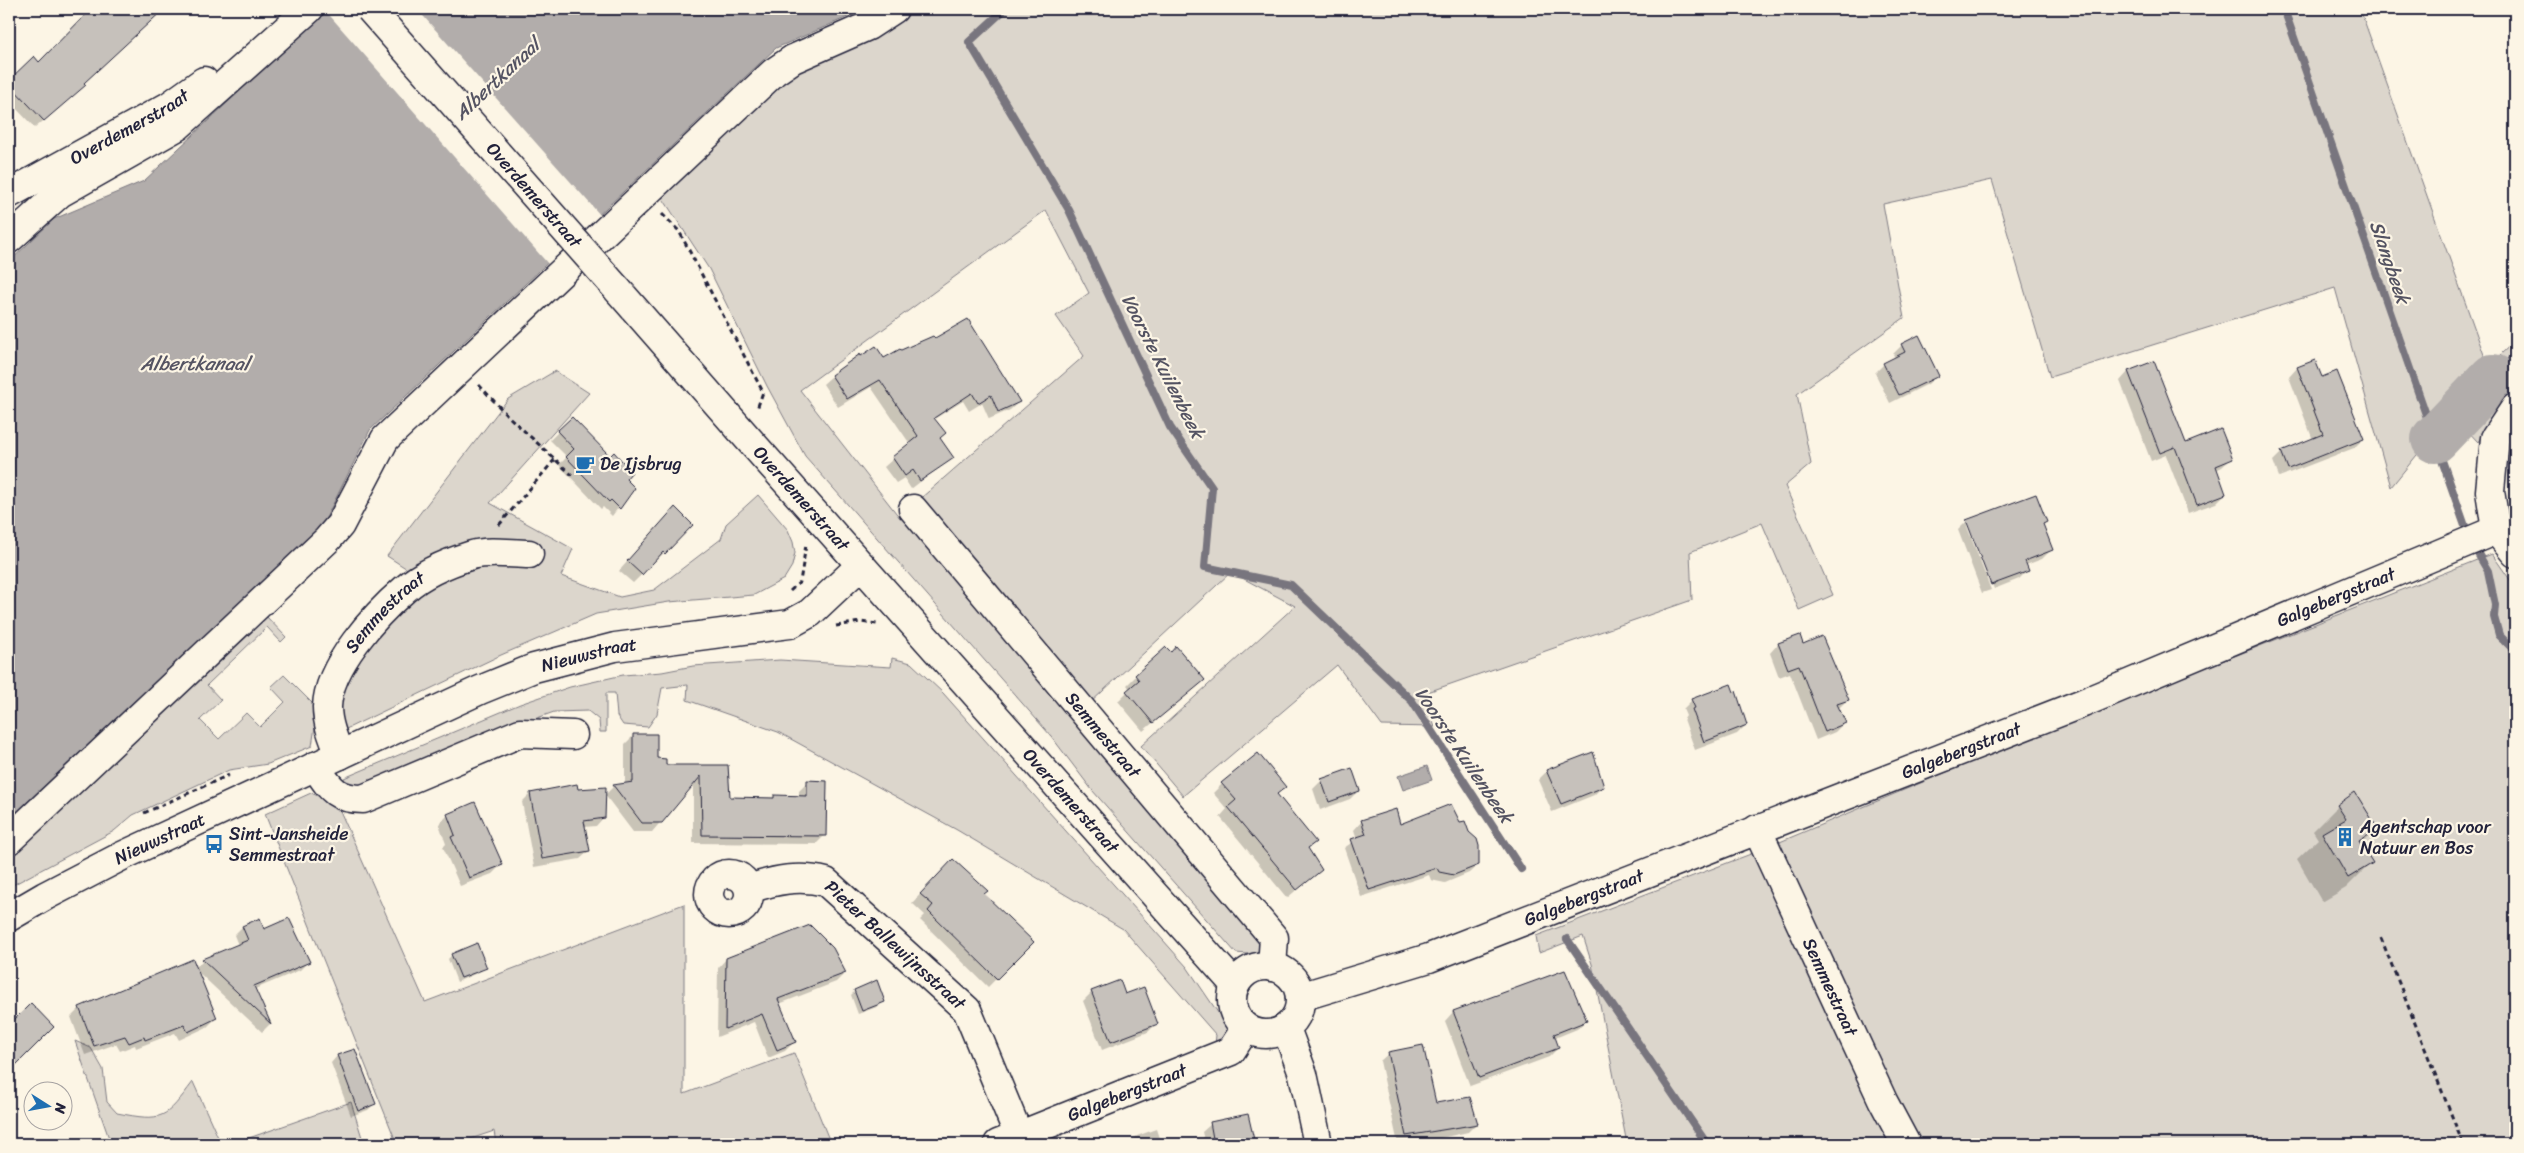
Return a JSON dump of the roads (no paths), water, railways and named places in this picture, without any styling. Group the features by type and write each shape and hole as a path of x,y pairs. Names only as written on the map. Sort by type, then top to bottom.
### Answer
{"street":[{"name":"Overdemerstraat","path":"9,194 169,106 225,66 286,9"},
{"path":"9,239 60,193 178,126 309,9"},
{"name":"Overdemerstraat","path":"370,9 1235,985"},
{"path":"9,840 327,540 340,525 385,439 774,72 793,59 868,26 894,9"},
{"path":"2515,408 2494,438 2490,491 2496,530 2515,553"},
{"name":"Semmestraat","path":"913,509 1274,938 1272,967"},
{"name":"Galgebergstraat","path":"1300,997 1429,958 2083,703 2496,530"},
{"name":"Semmestraat","path":"340,755 331,734 327,707 335,674 362,633 406,588 443,566 475,554 529,554"},
{"name":"Nieuwstraat","path":"9,917 122,856 480,690 542,665 615,647 656,640 762,629 790,624 810,613 861,565"},
{"path":"315,766 331,789 340,796 363,799 520,733 573,735"},
{"name":"Semmestraat","path":"1758,829 1883,1101 1906,1144"},
{"name":"Pieter Ballewijnsstraat","path":"749,889 773,880 813,879 826,882 967,1010 1008,1140"},
{"path":"1272,967 1285,972 1295,983 1300,997 1299,1009 1294,1019 1286,1028 1273,1034 1259,1034 1246,1028 1238,1020 1233,1009 1232,997 1235,985 1250,970 1272,967"},
{"name":"Galgebergstraat","path":"1008,1140 1232,1051 1246,1028"},
{"path":"1286,1028 1303,1074 1318,1144"}],"water":[{"name":"Albertkanaal","path":"327,9 866,9 776,48 370,430 323,524 9,819 9,262 54,219 144,181"},
{"path":"1427,766 1432,780 1403,790 1398,776"}],"waterway":[{"name":"Voorste Kuilenbeek","path":"1005,9 969,42 1069,210 1170,427 1212,488 1205,567 1291,585 1412,701 1521,869"},
{"name":"Slangbeek","path":"2284,9 2465,526"},
{"path":"2493,378 2515,356"},
{"path":"2435,439 2493,378"},
{"name":"Slangbeek","path":"2474,547 2488,571 2495,605 2494,617 2499,635 2515,651"},
{"name":"Voorste Kuilenbeek","path":"1567,939 1707,1144"}],"place":[{"name":"De Ijsbrug","path":"585,464"},
{"name":"Agentschap voor Natuur en Bos","path":"2345,837"},
{"name":"Sint-Jansheide Semmestraat","path":"214,844"}]}
